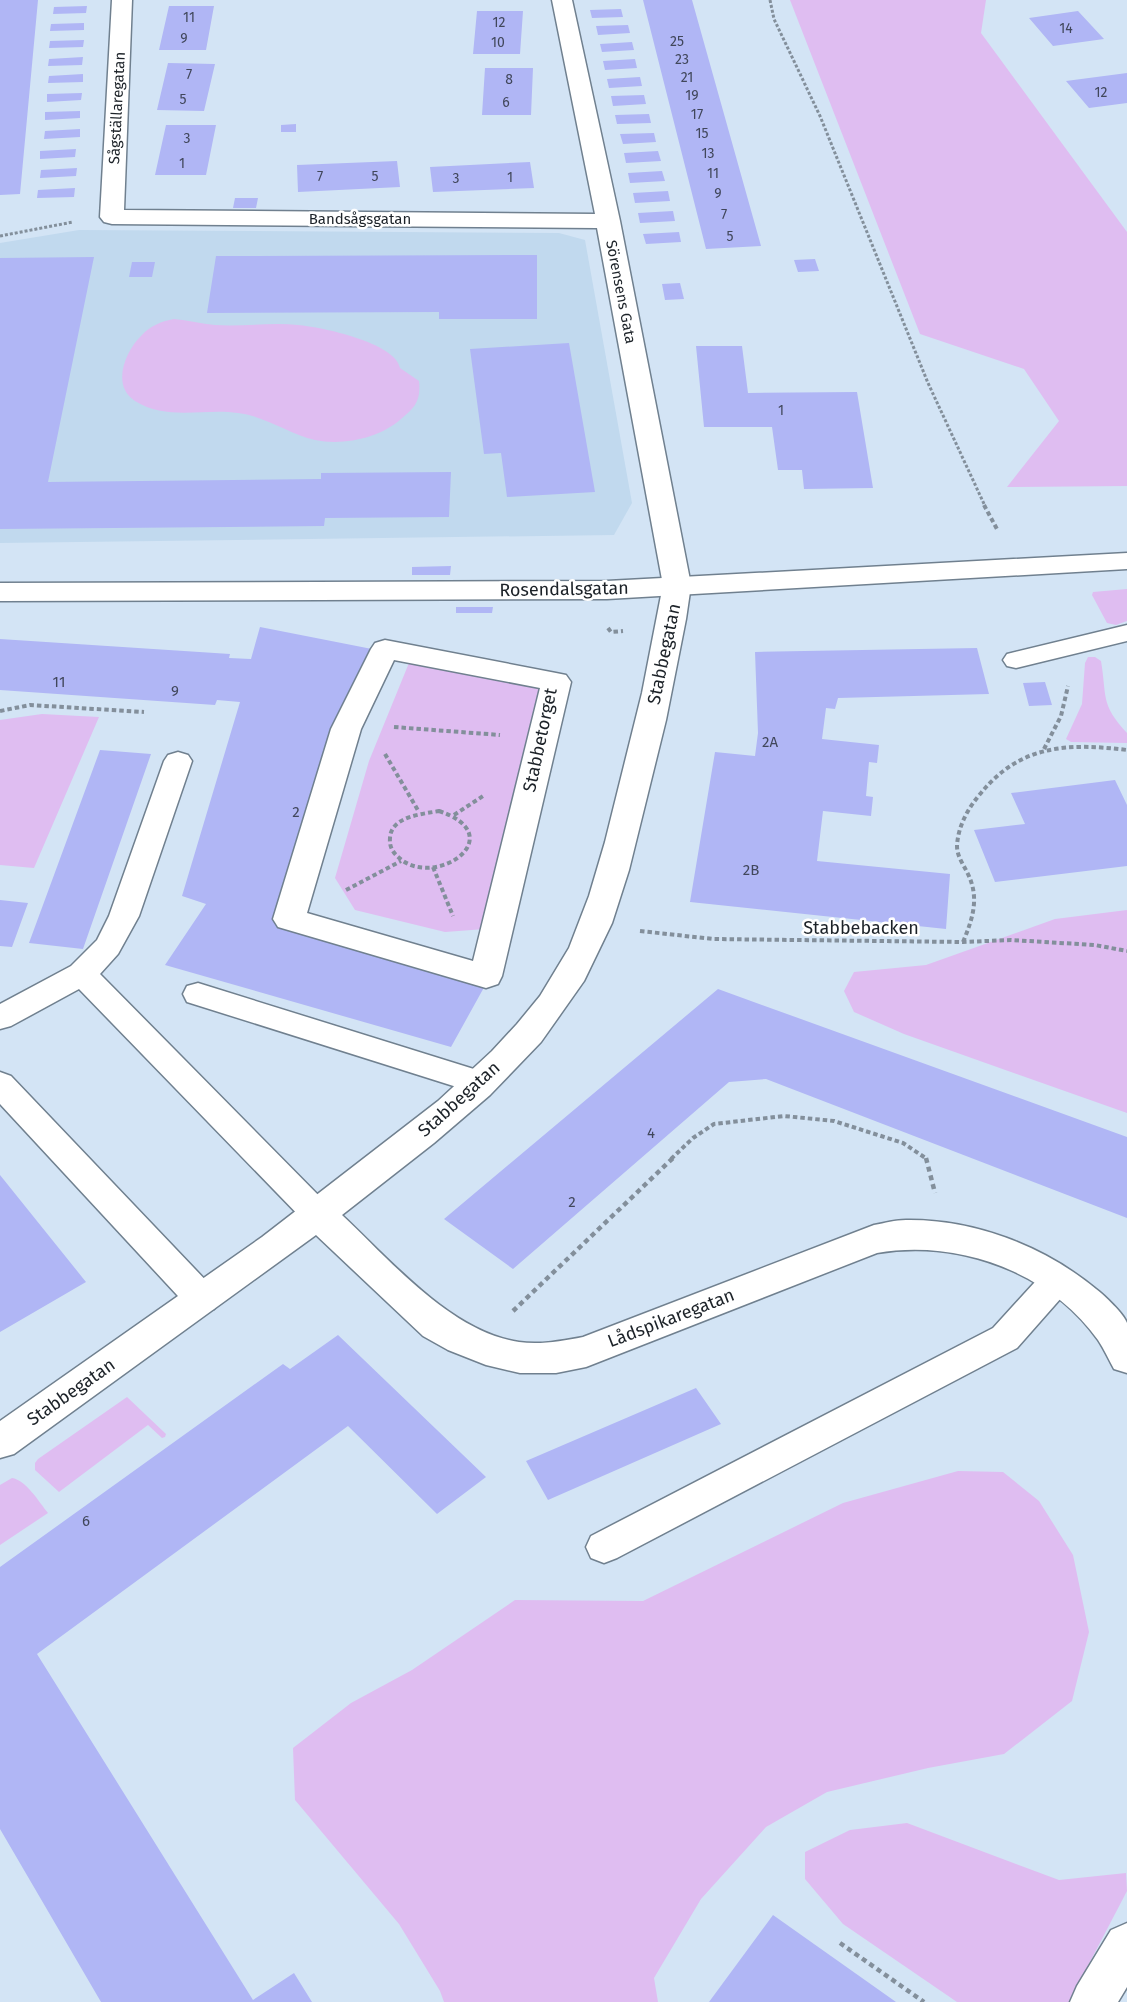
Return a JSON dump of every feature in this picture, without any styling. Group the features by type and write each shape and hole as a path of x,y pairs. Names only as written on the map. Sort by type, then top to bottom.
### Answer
{"street":[{"name":"Sågställaregatan","path":"112,217 122,0"},
{"name":"Sörensens Gata","path":"562,0 608,220 677,585"},
{"name":"Bandsågsgatan","path":"112,217 608,220"},
{"name":"Rosendalsgatan","path":"0,592 607,590 1127,561"},
{"name":"Stabbegatan","path":"0,1442 318,1215 434,1124 482,1083 547,1011 583,953 595,926 616,859 645,745 675,610 677,585"},
{"name":"Stabbetorget","path":"385,649 556,682 492,950 486,976 289,920 346,729 385,649"},
{"name":"Lådspikaregatan","path":"318,1215 436,1325 486,1350 529,1358 556,1358 586,1352 874,1239 905,1234 945,1237 982,1245 1018,1257 1084,1298 1108,1325 1127,1359"},
{"path":"1093,2002 1127,1945"}],"lane":[{"path":"1016,660 1127,633"},
{"path":"0,1018 82,975 108,947 124,916 178,761"},
{"path":"82,975 318,1215"},
{"path":"198,994 482,1083"},
{"path":"0,1084 202,1299"},
{"path":"604,1547 1005,1338 1057,1280"}],"path":[{"path":"770,0 774,19 826,128 899,313 963,465 1005,544 1014,569"},
{"path":"0,236 44,226 112,217"},
{"path":"1044,750 1061,716 1067,688 1069,664 1064,649"},
{"path":"0,711 30,705 144,712"},
{"path":"379,744 419,812"},
{"path":"963,942 973,918 977,900 973,885 957,851 957,833 969,809 987,784 1019,759 1044,750 1127,750"},
{"path":"439,811 454,815 464,822 470,833 469,846 463,855 452,862 432,867 416,866 401,861 389,845 389,835 395,824 409,815 439,811"},
{"path":"344,891 401,861"},
{"path":"432,867 464,942 492,950"},
{"name":"Stabbebacken","path":"595,926 714,939 963,942 1011,939 1095,945 1127,951"},
{"path":"486,1350 509,1315 693,1138 714,1124 784,1116 834,1121 903,1143 927,1158 945,1237"},
{"path":"840,1943 924,2002"}],"shaded area":[{"path":"790,0 986,0 981,33 1127,232 1127,486 1007,487 1059,421 1024,369 920,334"},
{"path":"79,230 559,233 585,240 632,503 614,535 0,543 0,243"},
{"path":"174,319 215,325 298,325 356,338 386,351 395,359 400,368 419,381 418,399 406,415 383,431 361,439 337,442 315,440 267,421 238,413 186,413 160,411 147,407 128,395 122,378 123,368 130,350 145,332 156,324"},
{"path":"1127,589 1127,621 1116,625 1107,623 1092,595 1093,592"},
{"path":"1088,657 1095,657 1101,661 1108,707 1127,733 1127,743 1071,742 1066,739 1082,704 1085,663"},
{"path":"411,658 549,686 485,929 445,932 355,910 335,878 369,761"},
{"path":"42,714 99,717 34,868 0,865 0,720"},
{"path":"1127,910 1127,1113 904,1034 854,1012 844,991 854,972 926,965 1055,919"},
{"path":"127,1397 166,1434 165,1437 162,1438 148,1425 59,1492 35,1470 35,1463 38,1459"},
{"path":"958,1471 1003,1472 1039,1501 1073,1555 1089,1632 1072,1701 1004,1754 928,1768 827,1792 766,1827 701,1899 654,1978 658,2002 444,2002 440,1991 399,1924 295,1800 293,1748 351,1703 412,1670 515,1600 643,1601 843,1503"},
{"path":"12,1478 27,1487 48,1513 0,1545 0,1485"},
{"path":"907,1823 1059,1880 1126,1873 1127,1891 1069,2002 957,2002 843,1924 805,1879 805,1852 850,1830"}],"building":[{"path":"0,0 38,0 20,194 0,195"},
{"path":"643,0 692,0 761,246 706,249"},
{"path":"87,6 86,13 53,14 54,7"},
{"path":"169,6 214,6 206,50 159,50"},
{"path":"621,9 623,17 592,18 590,10"},
{"path":"477,11 523,11 520,54 473,54"},
{"path":"1078,11 1104,39 1053,46 1029,18"},
{"path":"84,23 84,30 50,31 51,24"},
{"path":"628,25 630,33 598,35 596,26"},
{"path":"84,40 83,47 49,48 50,41"},
{"path":"632,42 634,50 602,52 600,44"},
{"path":"83,57 82,65 48,66 49,59"},
{"path":"635,59 637,68 605,70 603,61"},
{"path":"168,63 215,64 204,111 157,110"},
{"path":"485,68 533,68 531,115 482,115"},
{"path":"1127,73 1127,103 1089,108 1066,81"},
{"path":"83,74 83,82 48,83 49,76"},
{"path":"640,77 642,86 609,88 607,79"},
{"path":"82,93 81,100 47,102 47,94"},
{"path":"644,95 646,104 613,106 611,96"},
{"path":"80,111 80,118 45,120 45,112"},
{"path":"649,114 651,123 617,124 615,115"},
{"path":"296,124 296,132 281,132 281,125"},
{"path":"166,125 216,125 206,175 155,175"},
{"path":"80,129 80,137 44,139 45,131"},
{"path":"654,133 656,142 623,144 620,134"},
{"path":"76,149 75,157 40,159 40,151"},
{"path":"658,151 661,161 626,163 624,153"},
{"path":"397,161 400,187 298,192 297,165"},
{"path":"530,162 534,188 433,192 430,167"},
{"path":"77,168 76,176 40,178 41,170"},
{"path":"662,171 665,181 630,183 628,173"},
{"path":"75,188 74,197 37,198 38,190"},
{"path":"668,191 670,201 635,203 633,193"},
{"path":"235,198 258,198 256,208 233,208"},
{"path":"673,211 675,221 640,223 638,213"},
{"path":"679,232 681,242 646,244 643,234"},
{"path":"537,255 537,319 439,319 439,312 207,313 216,256"},
{"path":"94,257 48,482 321,479 321,473 451,472 449,517 325,518 324,526 0,529 0,258"},
{"path":"815,259 819,271 798,272 794,260"},
{"path":"132,262 155,262 152,277 129,277"},
{"path":"680,283 684,299 665,300 662,284"},
{"path":"569,343 595,492 507,497 501,453 484,454 470,349"},
{"path":"696,346 742,346 748,393 857,392 873,488 804,489 802,470 778,470 772,427 704,427"},
{"path":"451,566 450,575 412,575 412,567"},
{"path":"456,607 493,607 492,613 456,613"},
{"path":"260,627 377,650 280,925 487,982 451,1047 165,965 206,904 182,896 240,702 217,700 215,705 0,690 0,639 230,654 229,658 251,659"},
{"path":"977,648 989,694 838,698 835,709 826,708 822,739 879,745 877,763 869,762 866,796 873,797 871,816 823,811 817,861 950,874 946,929 690,902 715,752 755,756 758,733 755,652"},
{"path":"1045,682 1052,705 1029,706 1023,683"},
{"path":"100,750 151,754 83,949 29,943"},
{"path":"1115,780 1127,805 1127,866 995,882 974,830 1025,824 1011,793"},
{"path":"0,900 28,903 12,947 0,946"},
{"path":"718,989 1127,1137 1127,1218 766,1079 729,1082 513,1269 444,1219"},
{"path":"0,1175 86,1282 0,1332"},
{"path":"338,1335 486,1477 437,1514 348,1426 37,1654 253,2000 294,1973 312,2002 101,2002 0,1829 0,1567 283,1364 290,1369"},
{"path":"696,1388 721,1424 548,1500 526,1461"},
{"path":"773,1915 896,2002 709,2002"}]}
